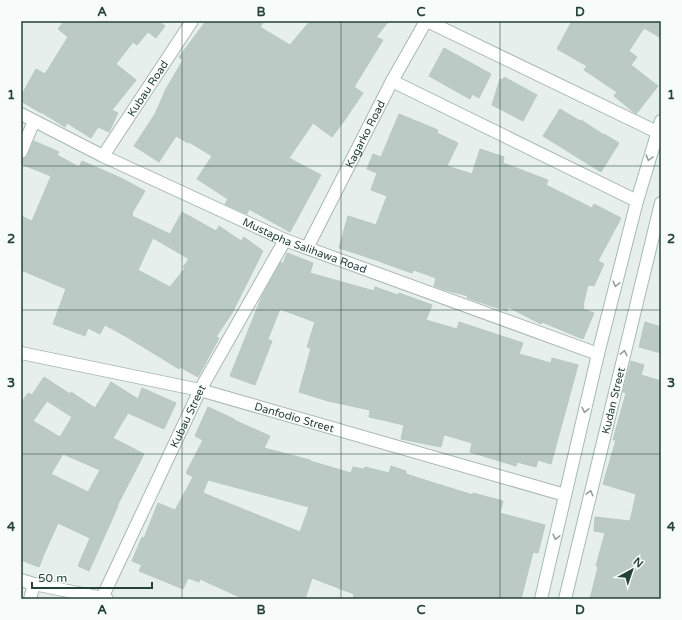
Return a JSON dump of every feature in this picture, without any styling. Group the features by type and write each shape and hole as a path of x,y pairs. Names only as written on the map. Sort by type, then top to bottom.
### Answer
{"street":[{"name":"Kubau Road","path":"103,156 192,21"},
{"name":"Kagarko Road","path":"307,248 392,81 427,21"},
{"path":"427,21 659,126 637,201 598,354 542,599"},
{"path":"392,81 637,201"},
{"name":"Mustapha Salihawa Road","path":"21,114 103,156 285,240 598,354"},
{"path":"21,152 34,121"},
{"name":"Kudan Street","path":"564,599 661,203"},
{"name":"Kubau Street","path":"104,599 200,390 285,240"},
{"name":"Danfodio Street","path":"21,353 200,390 565,495"},
{"path":"21,580 104,599"},
{"path":"30,599 34,584"}],"building":[{"path":"64,21 158,21 165,26 156,38 148,32 137,45 133,42 116,64 136,80 112,110 118,113 109,132 98,127 91,138 67,123 65,127 21,101 21,96 36,69 45,74 68,37 58,29"},
{"path":"206,21 264,21 260,27 290,45 310,21 389,21 376,37 383,40 354,87 363,93 344,121 332,137 313,123 289,158 321,175 290,232 249,209 247,214 225,204 228,199 197,179 212,156 189,142 188,143 176,136 159,162 134,146 155,114 166,89 183,60 179,57"},
{"path":"572,21 661,21 661,38 644,28 629,51 637,57 631,65 658,86 636,114 614,96 617,92 584,70 587,66 557,49"},
{"path":"444,48 491,74 479,98 472,94 470,99 429,76"},
{"path":"504,77 537,95 523,121 492,105 500,79 503,80"},
{"path":"560,109 619,143 601,172 543,136"},
{"path":"399,114 438,130 437,133 458,143 447,166 472,174 480,149 504,157 503,163 548,180 546,185 592,208 594,204 621,218 598,261 604,264 594,286 588,285 583,309 594,313 583,339 542,322 541,324 508,307 507,311 467,298 468,296 434,286 436,278 414,270 412,273 339,248 348,216 376,225 387,196 371,190 377,173 367,169 373,154 381,157"},
{"path":"34,141 59,152 57,155 79,167 82,161 121,178 145,191 132,213 132,216 170,234 182,212 216,231 219,226 241,241 244,237 263,251 232,313 216,337 219,338 198,377 180,367 179,369 105,325 100,334 88,328 85,336 53,324 66,289 21,270 21,216 32,221 51,176 21,164 23,159 28,155","holes":["153,238 189,259 183,267 185,268 170,287 138,270"]},
{"path":"287,253 313,263 310,273 374,291 375,287 398,295 399,293 432,305 426,320 457,329 459,322 523,343 519,354 551,363 552,358 578,365 551,464 538,460 536,467 517,462 516,466 470,452 472,443 445,435 441,447 401,439 404,425 369,417 370,410 328,401 299,392 311,348 307,347 315,322 280,309 268,339 272,341 255,385 230,376 262,296 281,262 283,264"},
{"path":"645,322 661,327 661,353 639,347"},
{"path":"631,361 644,365 641,375 661,381 661,599 590,599 598,567 596,566 605,533 594,531 595,517 630,521 636,494 603,484 616,440 613,440 626,393 623,392"},
{"path":"44,377 70,394 71,392 95,408 111,382 138,399 142,388 176,403 164,429 128,413 113,438 144,454 117,506 89,571 78,566 90,538 58,523 39,567 21,560 21,403 28,393 32,395","holes":["47,401 72,417 60,437 33,421","63,454 100,470 88,492 51,474"]},
{"path":"208,407 270,436 264,448 351,473 353,467 364,469 365,467 389,473 391,466 406,471 406,474 431,482 473,495 473,493 503,501 500,513 545,525 538,553 533,552 521,599 353,599 354,594 312,578 305,599 244,599 200,579 199,582 188,578 183,589 139,571 142,565 132,561 142,537 144,538 158,503 175,510 193,477 186,473 203,440 195,436","holes":["208,480 309,507 300,532 203,493"]}]}
